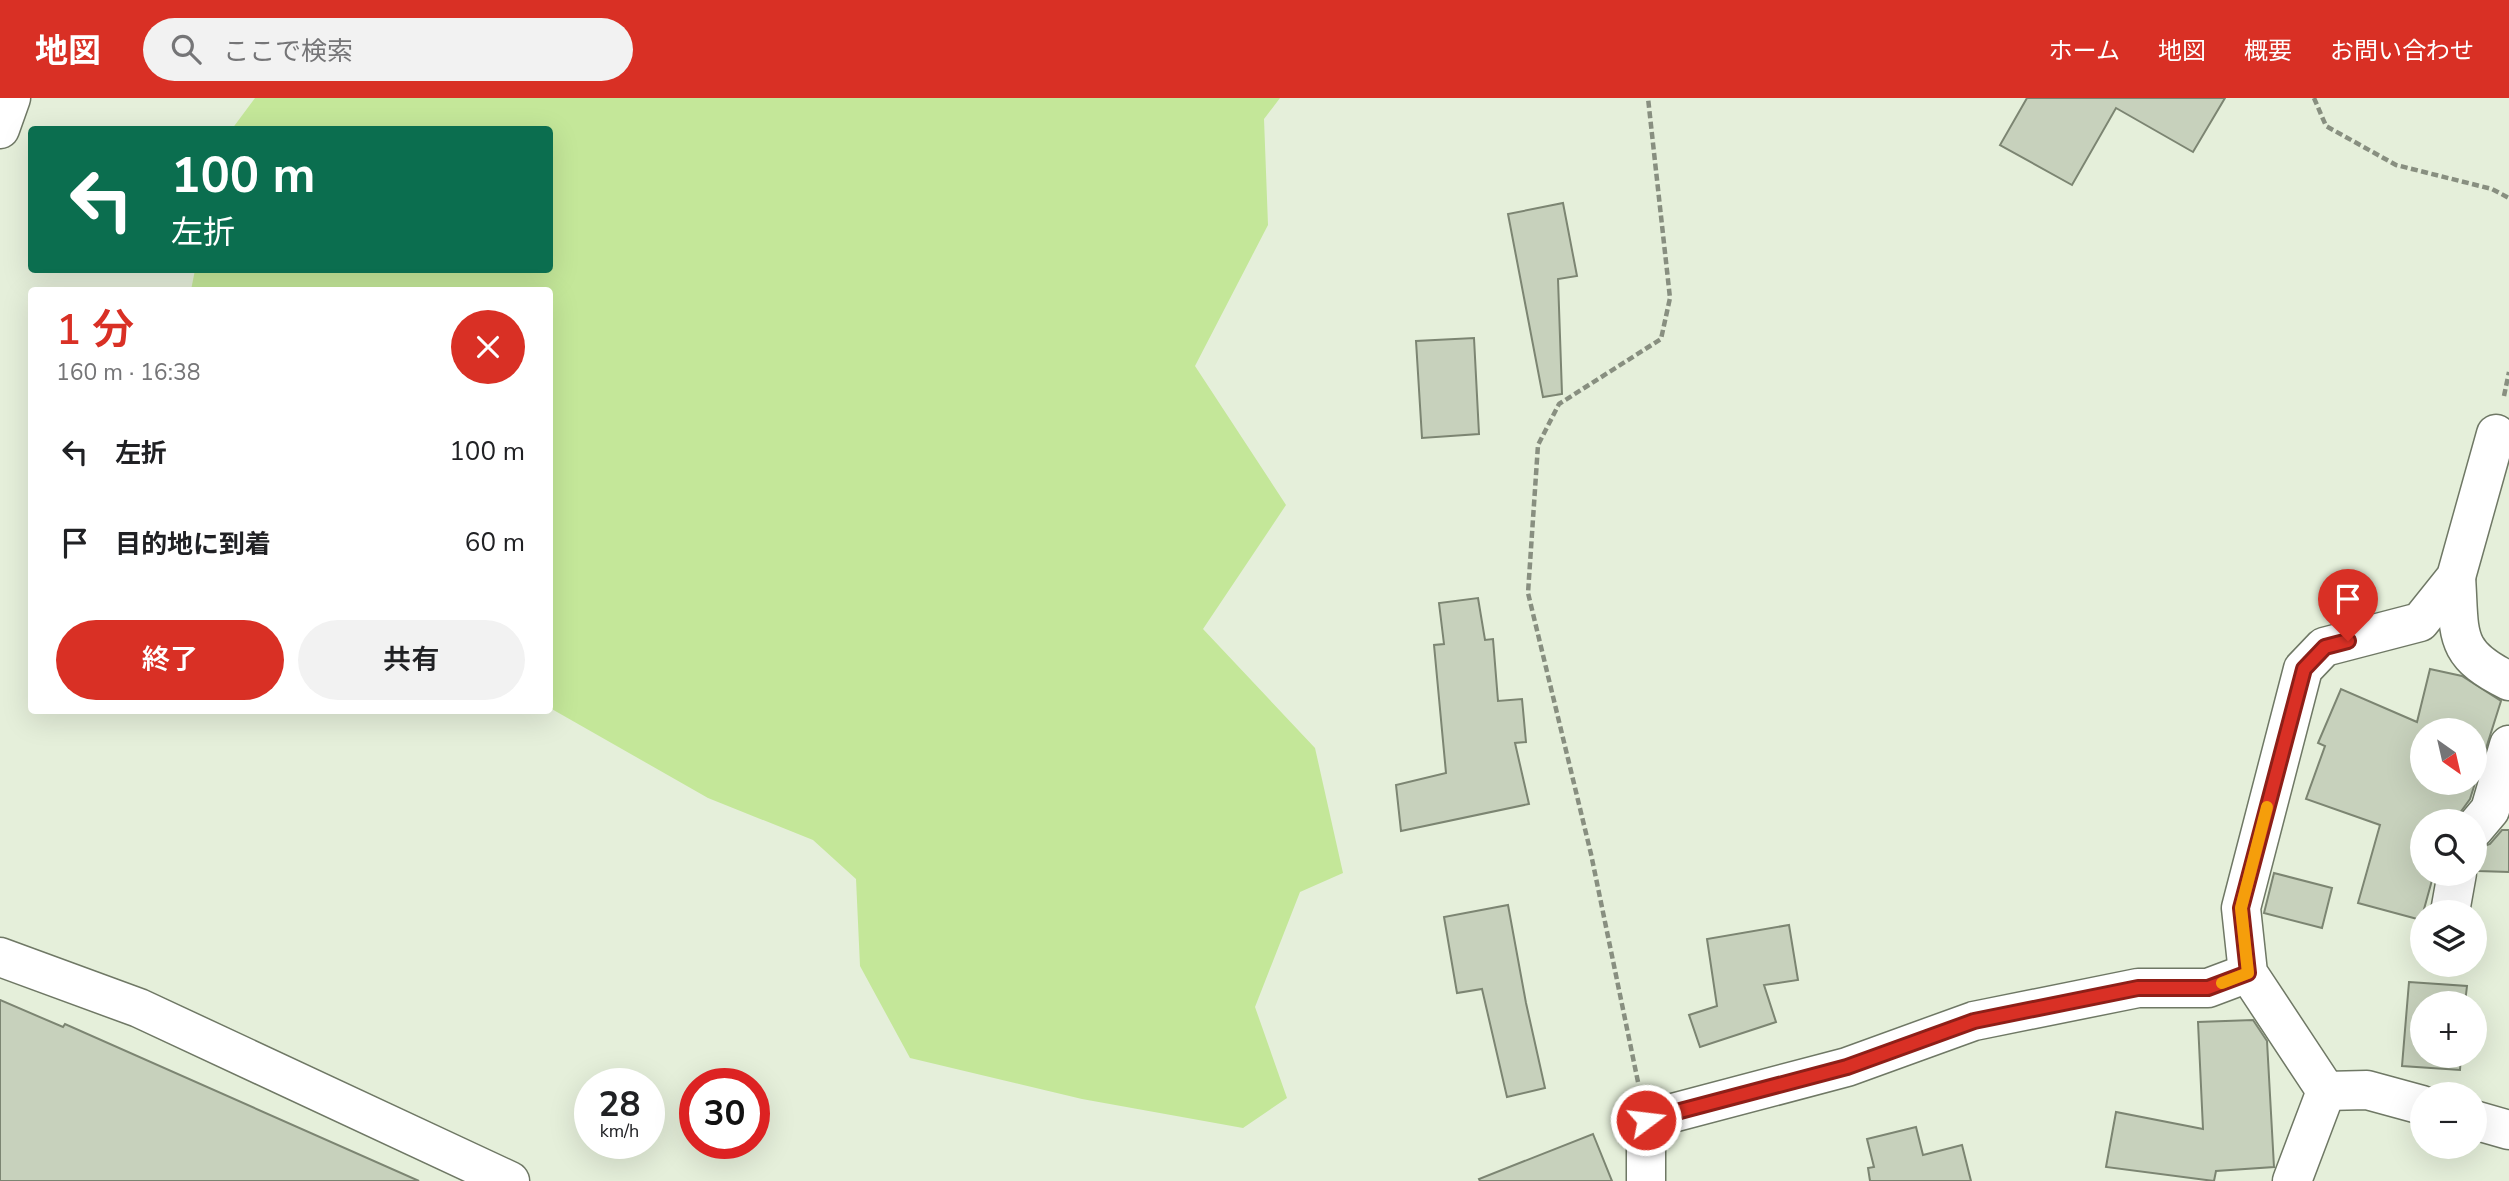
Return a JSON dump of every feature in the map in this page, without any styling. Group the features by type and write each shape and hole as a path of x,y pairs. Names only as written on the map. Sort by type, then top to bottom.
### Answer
{"street":[{"path":"0,129 11,98"},
{"path":"2496,434 2456,578 2460,638 2474,661 2509,681"},
{"path":"2326,1091 2248,973 2241,908 2304,669 2325,647 2420,622 2456,578"},
{"path":"2487,814 2509,745"},
{"path":"0,957 139,1008 510,1181"},
{"path":"1646,1181 1646,1120 1847,1067 1974,1021 2138,988 2208,988 2248,973"},
{"path":"2326,1091 2367,1090 2410,1102"},
{"path":"2292,1181 2326,1091"},
{"path":"2487,1124 2509,1130"}],"path":[{"path":"1646,1120 1591,854 1528,593 1538,445 1559,404 1661,339 1670,298 1648,98"},
{"path":"2314,98 2326,126 2396,166 2492,189 2509,198"}],"green space":[{"path":"255,98 1280,98 1264,119 1268,225 1195,366 1286,505 1203,629 1315,748 1343,873 1300,892 1255,1007 1287,1098 1243,1128 1082,1099 910,1058 860,966 856,879 813,840 708,798 553,710 553,287 192,287 194,273 553,273 553,126 234,126"}],"building":[{"path":"2027,98 2225,98 2193,152 2116,108 2072,185 2000,145"},
{"path":"1563,203 1577,276 1558,279 1562,394 1543,397 1508,214"},
{"path":"1474,338 1479,434 1422,438 1416,341"},
{"path":"1478,598 1485,640 1493,639 1498,701 1522,699 1526,742 1515,743 1529,804 1401,831 1396,785 1446,773 1434,645 1444,644 1439,603"},
{"path":"2430,669 2462,676 2501,701 2487,745 2487,718 2418,718"},
{"path":"2341,689 2410,719 2410,795 2471,795 2463,809 2410,809 2410,886 2430,886 2427,900 2410,900 2410,917 2358,903 2380,825 2306,799 2325,746 2318,743"},
{"path":"2502,830 2509,830 2509,872 2487,871 2487,845"},
{"path":"2274,873 2332,888 2322,928 2264,913"},
{"path":"1508,905 1545,1088 1507,1097 1482,989 1457,993 1444,917"},
{"path":"1789,925 1798,980 1764,985 1776,1022 1700,1047 1689,1015 1717,1006 1707,939"},
{"path":"2409,982 2467,986 2466,991 2410,991 2410,1067 2402,1066"},
{"path":"0,1000 63,1027 65,1024 419,1181 0,1181"},
{"path":"2253,1020 2267,1041 2274,1167 2216,1171 2214,1181 2106,1167 2116,1112 2203,1129 2198,1022"},
{"path":"1916,1127 1923,1155 1962,1145 1971,1181 1870,1181 1868,1168 1874,1167 1867,1139"},
{"path":"1593,1134 1612,1181 1479,1179"}],"slow traffic":[{"path":"2222,983 2248,973 2241,908 2267,807"}],"route":[{"path":"1646,1120 1847,1067 1974,1021 2138,988 2208,988 2248,973 2241,908 2304,669 2325,647 2348,641"}]}
